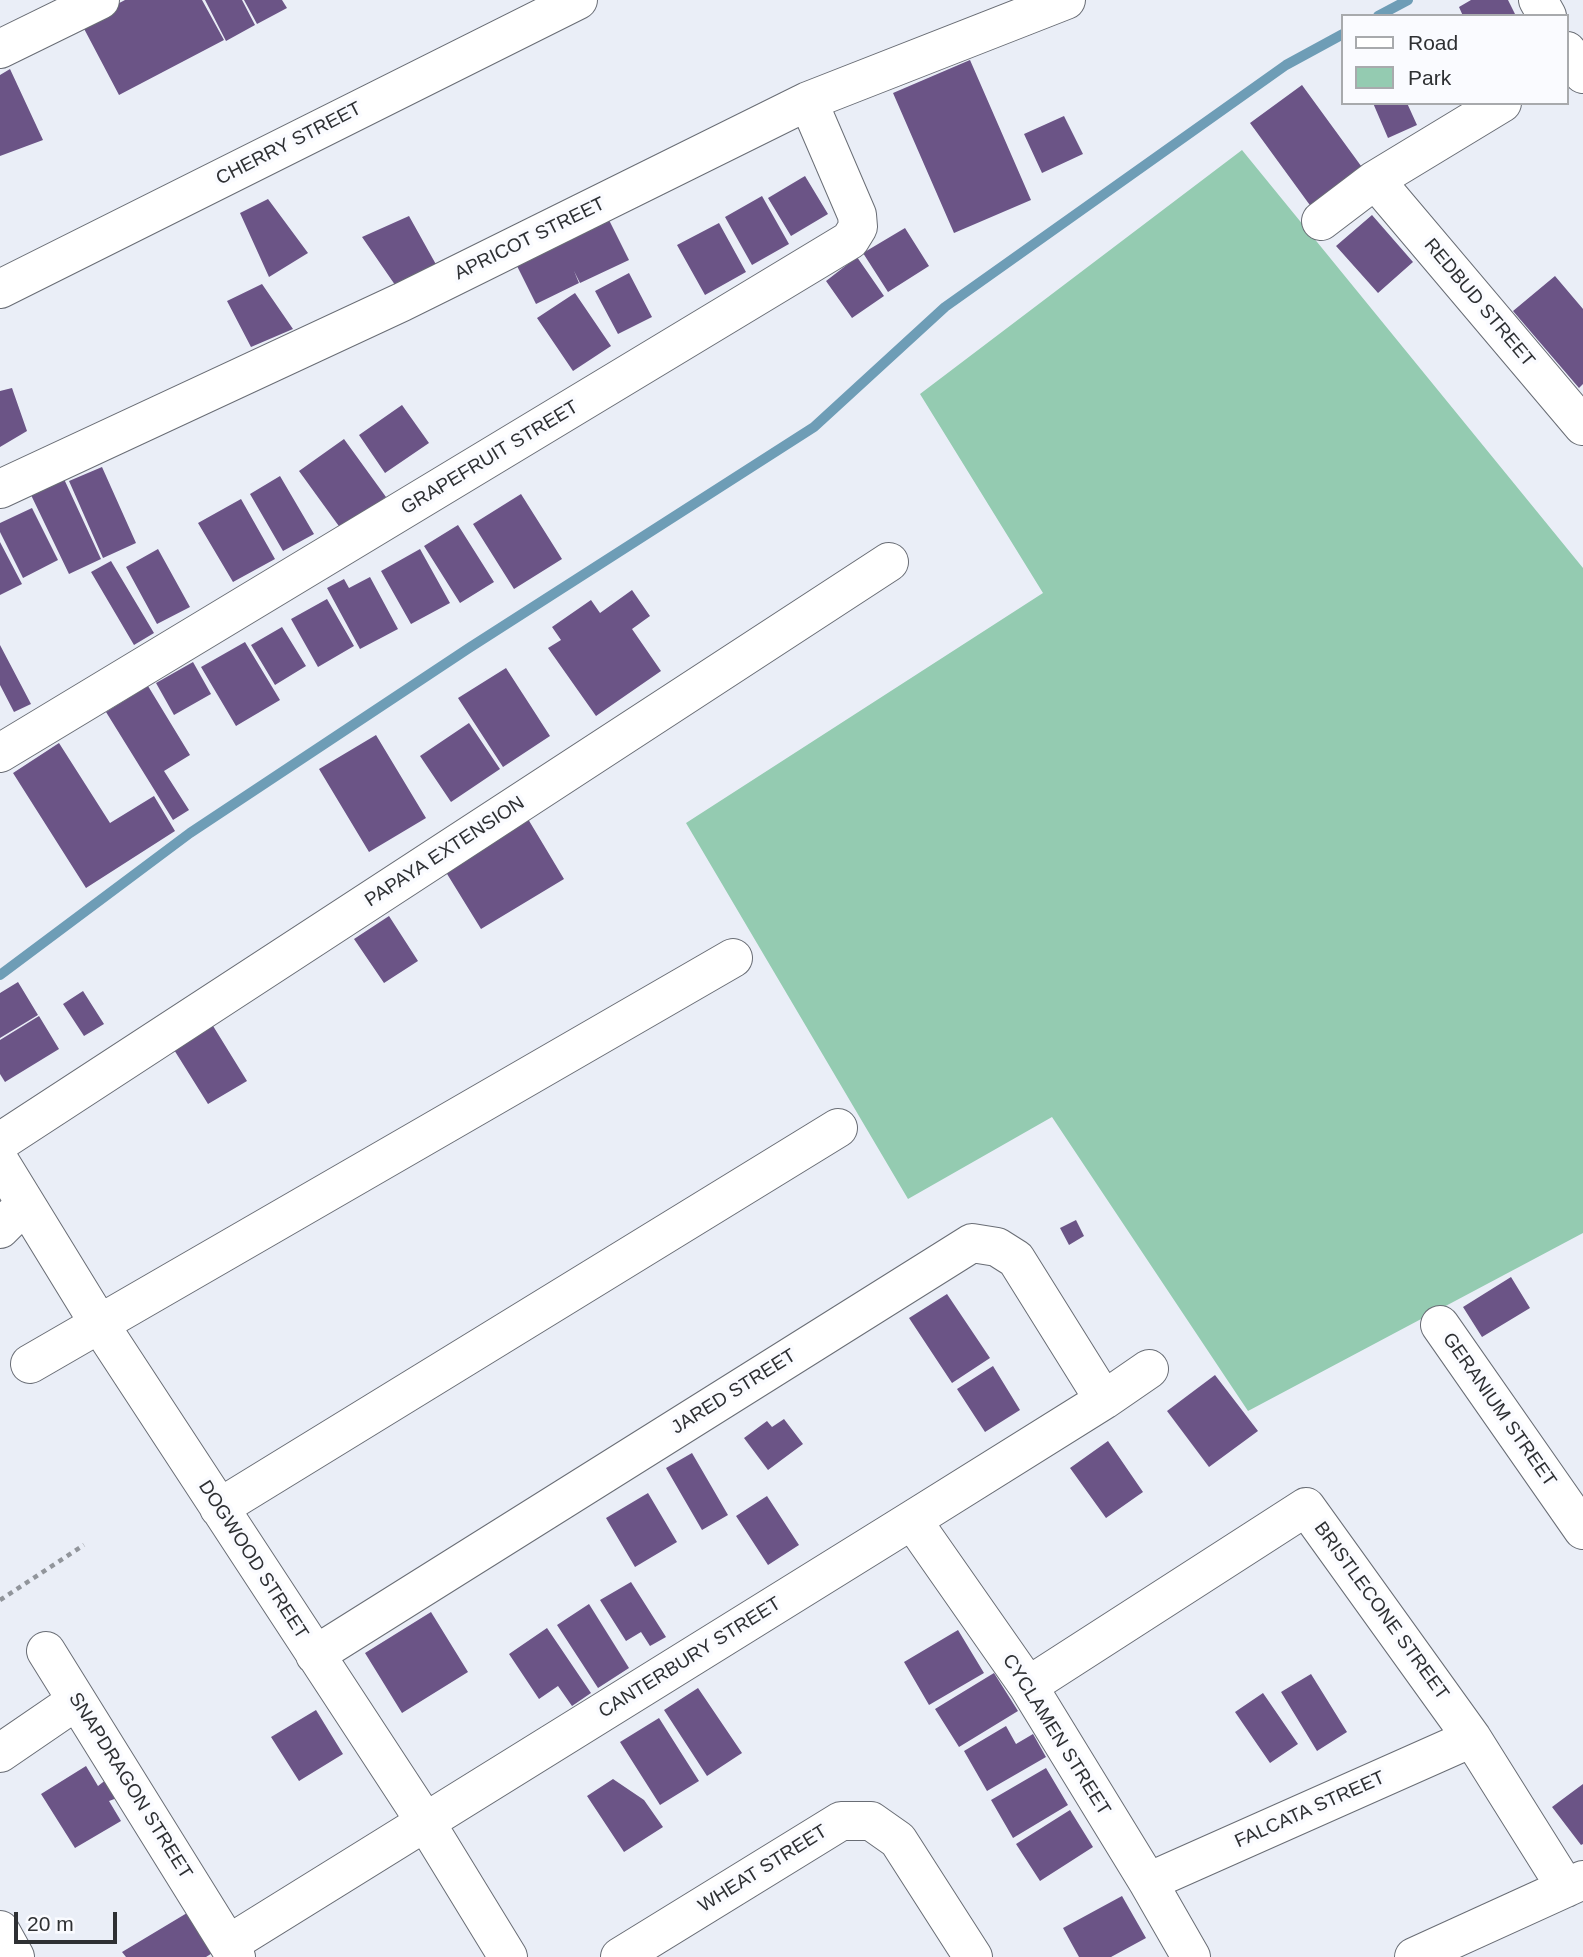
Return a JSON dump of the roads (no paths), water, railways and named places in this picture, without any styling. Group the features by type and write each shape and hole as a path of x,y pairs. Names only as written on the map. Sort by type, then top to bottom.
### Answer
{"street":[{"path":"0,49 41,13 100,0"},
{"name":"CHERRY STREET","path":"0,289 578,0"},
{"name":"APRICOT STREET","path":"0,489 402,302 808,101 1066,0"},
{"name":"GRAPEFRUIT STREET","path":"0,753 850,240 858,227 858,215 808,101"},
{"path":"1321,221 1375,180 1499,105"},
{"name":"REDBUD STREET","path":"1375,180 1583,426"},
{"name":"PAPAYA EXTENSION","path":"0,1142 889,562"},
{"path":"30,1364 733,958"},
{"path":"219,1508 838,1128"},
{"name":"DOGWOOD STREET","path":"0,1162 12,1217 100,1325 426,1823 508,1957"},
{"name":"JARED STREET","path":"315,1655 972,1243 997,1247 1016,1259 1104,1400"},
{"name":"GERANIUM STREET","path":"1440,1325 1583,1530"},
{"name":"CANTERBURY STREET","path":"232,1950 426,1823 1104,1400 1149,1369"},
{"name":"BRISTLECONE STREET","path":"1028,1686 1306,1507 1575,1884"},
{"name":"CYCLAMEN STREET","path":"912,1520 1028,1686 1191,1957"},
{"name":"SNAPDRAGON STREET","path":"46,1651 232,1950"},
{"path":"0,1754 76,1701"},
{"name":"FALCATA STREET","path":"1148,1882 1472,1738"},
{"name":"WHEAT STREET","path":"620,1957 841,1821 872,1821 898,1840 973,1957"},
{"path":"1414,1957 1575,1884"},
{"path":"0,1930 15,1957"}],"waterway":[{"path":"1382,14 1408,0"},
{"path":"0,975 190,833 469,648 814,427 945,307 1286,65 1342,35"}]}
